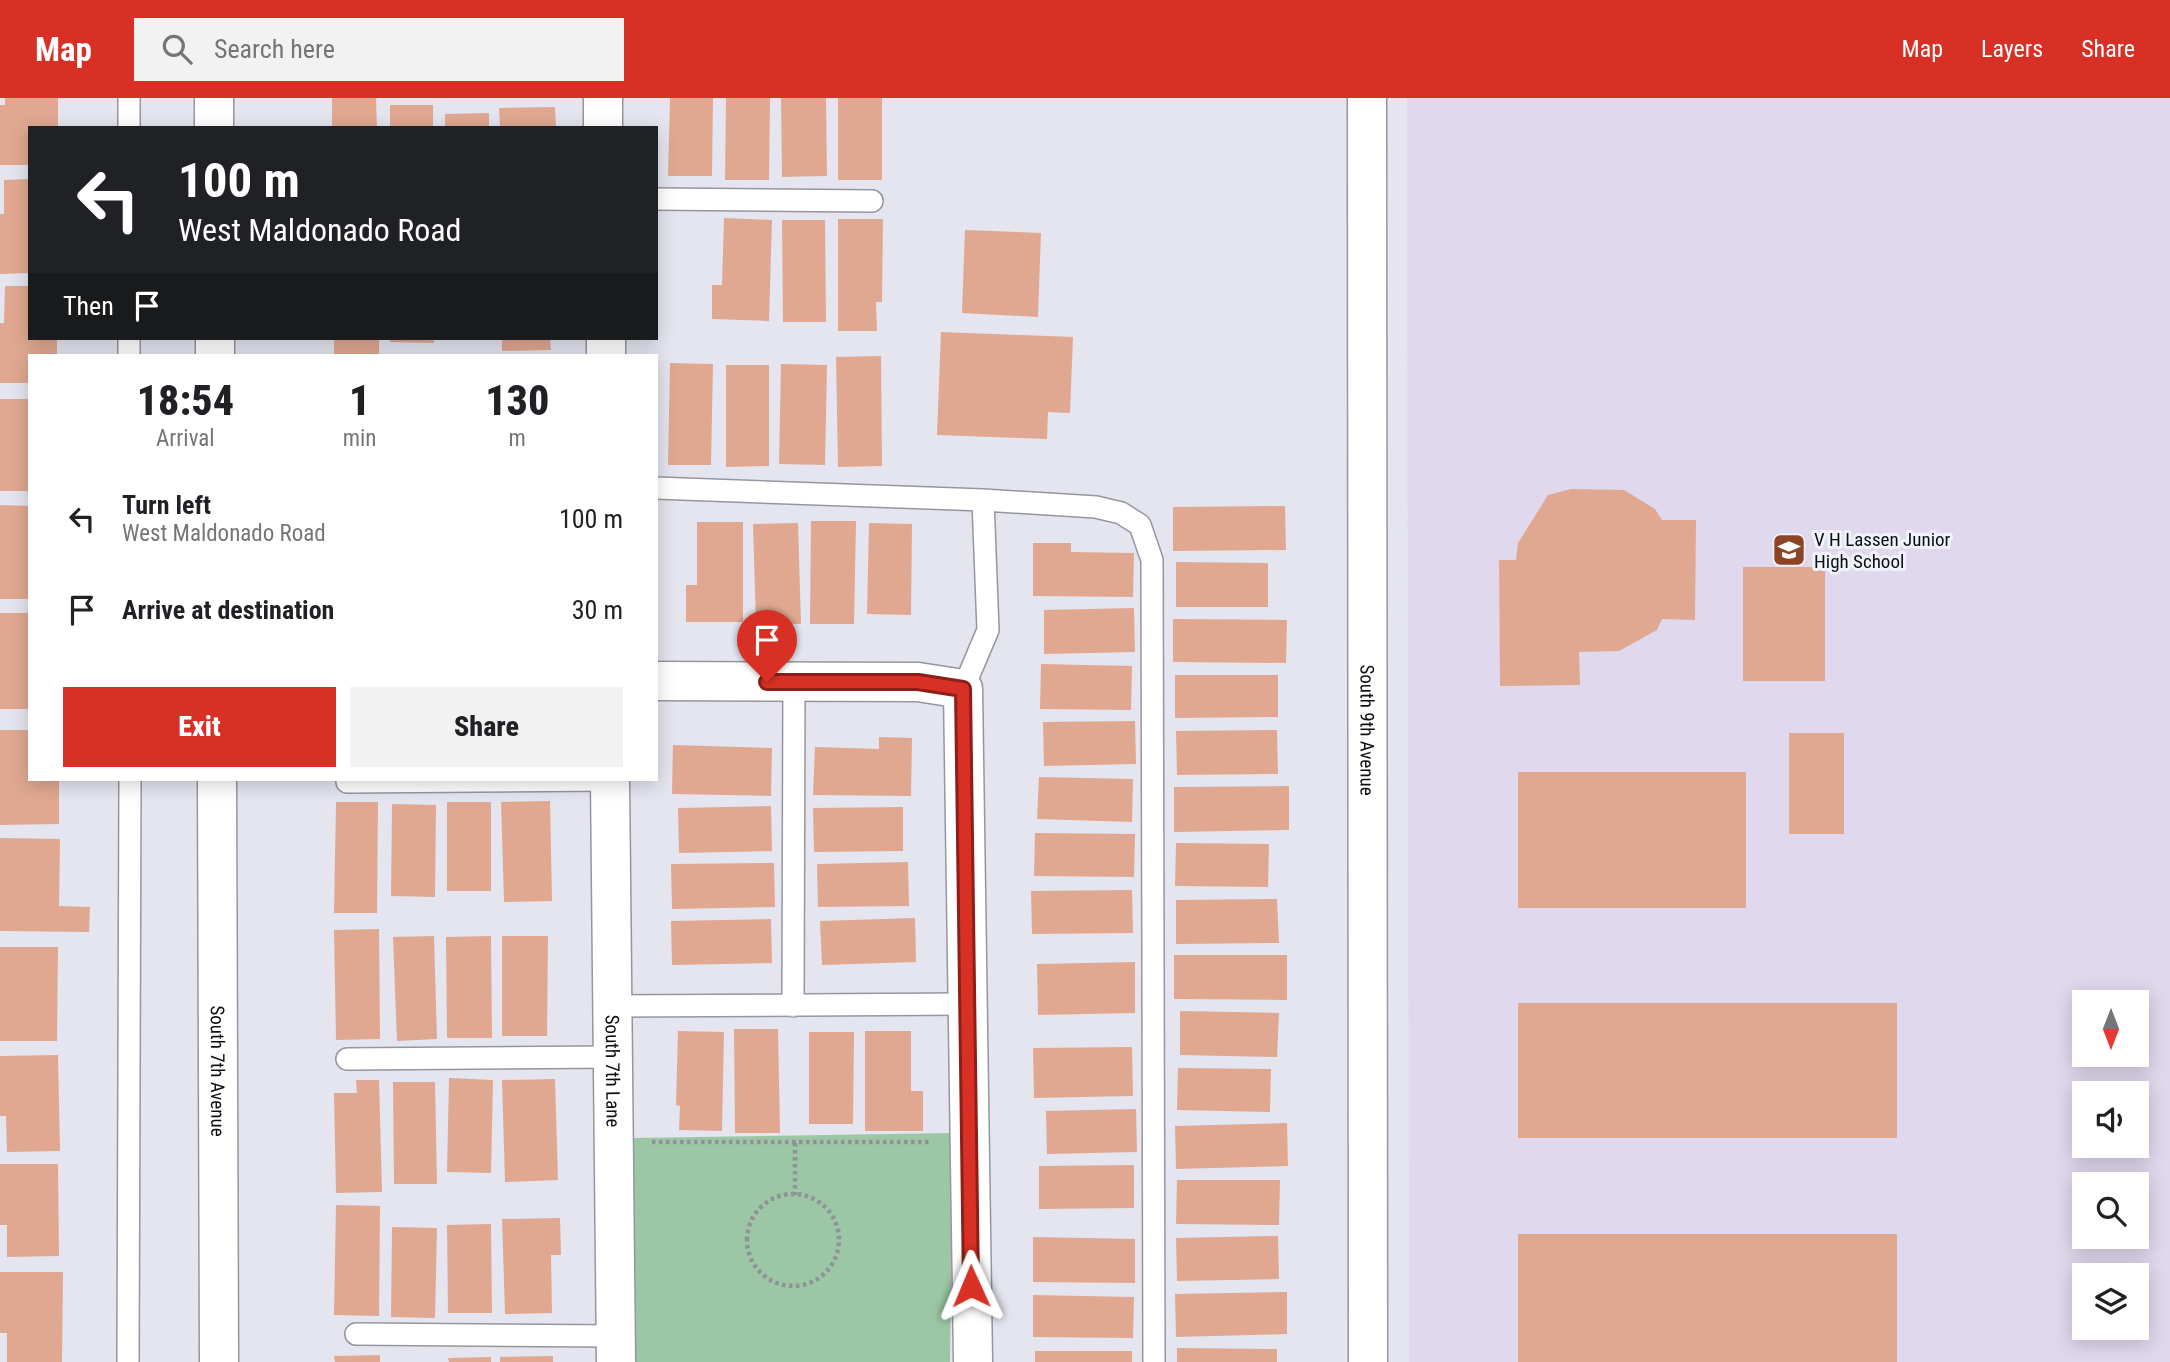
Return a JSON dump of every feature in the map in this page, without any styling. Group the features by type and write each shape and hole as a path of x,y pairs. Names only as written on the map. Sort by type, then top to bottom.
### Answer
{"street":[{"path":"214,98 214,126"},
{"path":"603,98 603,126"},
{"name":"South 9th Avenue","path":"1367,98 1368,1362"},
{"path":"658,681 918,682 963,689 973,1362"},
{"name":"South 7th Avenue","path":"217,781 219,1362"},
{"name":"South 7th Lane","path":"610,781 615,1349"}],"lane":[{"path":"129,98 129,126"},
{"path":"658,200 872,201"},
{"path":"658,488 983,500 1096,507 1121,513 1140,525 1152,560 1154,1362"},
{"path":"963,689 988,630 983,500"},
{"path":"793,1006 794,682"},
{"path":"128,1362 130,781"},
{"path":"347,782 478,781"},
{"path":"612,1006 968,1004"},
{"path":"347,1059 612,1057"},
{"path":"356,1334 615,1349"}],"path":[{"path":"649,1142 938,1142"},
{"path":"795,1143 795,1195"},
{"path":"795,1195 813,1199 826,1209 835,1222 839,1237 838,1253 833,1264 822,1276 808,1284 792,1286 776,1283 763,1275 752,1262 748,1248 748,1230 765,1204 779,1196 795,1195"}],"shaded area":[{"name":"V H Lassen Junior High School","path":"1407,98 2170,98 2170,1362 1409,1362"}],"green space":[{"path":"953,1133 950,1362 634,1362 633,1138"}],"building":[{"path":"5,98 58,98 58,126 28,126 28,165 0,165 0,105 5,105"},
{"path":"332,98 376,98 377,126 332,126"},
{"path":"670,98 713,98 712,176 668,176"},
{"path":"726,98 770,98 769,180 725,180"},
{"path":"781,98 826,98 827,176 782,177"},
{"path":"838,98 882,98 882,180 838,180"},
{"path":"390,105 433,105 433,126 390,126"},
{"path":"555,107 556,126 500,126 499,108"},
{"path":"489,113 489,126 445,126 445,114"},
{"path":"28,179 28,273 0,274 0,214 4,214 4,180"},
{"path":"724,218 772,220 769,321 712,319 712,285 722,285"},
{"path":"838,219 883,219 882,302 876,302 877,331 838,331"},
{"path":"782,220 825,220 826,322 783,322"},
{"path":"965,230 1041,233 1038,317 962,313"},
{"path":"5,286 28,286 28,340 57,340 57,354 28,354 28,383 0,383 0,323 4,323"},
{"path":"941,332 1073,337 1070,413 1048,412 1047,439 937,435"},
{"path":"334,340 379,340 379,354 334,354"},
{"path":"390,340 434,340 434,343"},
{"path":"502,340 550,340 551,350 502,351"},
{"path":"881,356 882,466 838,467 836,357"},
{"path":"670,363 713,364 711,465 668,465"},
{"path":"781,364 827,365 825,465 779,464"},
{"path":"726,365 769,365 769,466 726,467"},
{"path":"0,399 28,399 28,491 0,491"},
{"path":"1571,489 1624,490 1655,509 1662,520 1696,520 1695,620 1662,619 1657,630 1619,651 1579,652 1580,685 1500,686 1499,560 1516,560 1518,543 1548,495"},
{"path":"0,505 28,506 28,599 0,599"},
{"path":"1285,506 1286,550 1173,551 1173,507"},
{"path":"811,521 856,521 854,624 810,624"},
{"path":"697,522 743,522 743,622 686,622 686,585 697,585"},
{"path":"798,523 801,624 756,625 753,524"},
{"path":"869,523 912,524 911,615 867,614"},
{"path":"1033,543 1071,543 1071,552 1134,553 1133,597 1033,596"},
{"path":"1176,562 1268,563 1268,607 1176,607"},
{"path":"1743,567 1825,567 1825,681 1743,681"},
{"path":"1134,608 1135,652 1044,654 1044,610"},
{"path":"0,613 28,613 28,709 0,709"},
{"path":"1173,619 1287,620 1286,663 1173,662"},
{"path":"1041,664 1132,666 1131,710 1040,709"},
{"path":"1175,675 1278,675 1278,717 1175,718"},
{"path":"1135,721 1136,764 1044,766 1043,722"},
{"path":"0,730 28,730 28,781 59,781 59,824 0,825"},
{"path":"1277,730 1278,774 1177,775 1176,731"},
{"path":"1789,733 1844,733 1844,834 1789,834"},
{"path":"879,737 912,738 911,796 813,795 815,747 879,749"},
{"path":"673,745 772,748 771,796 672,794"},
{"path":"1518,772 1746,772 1746,908 1518,908"},
{"path":"1039,777 1133,779 1132,822 1037,819"},
{"path":"1289,786 1289,830 1174,832 1174,787"},
{"path":"550,801 552,901 504,902 501,802"},
{"path":"336,802 378,802 377,913 334,913"},
{"path":"447,802 491,802 491,891 447,891"},
{"path":"392,804 436,805 435,897 391,896"},
{"path":"771,806 772,851 679,853 678,808"},
{"path":"903,807 903,851 814,852 813,808"},
{"path":"1035,833 1135,834 1134,877 1034,876"},
{"path":"0,838 60,839 59,906 90,907 89,932 0,931"},
{"path":"1176,843 1269,844 1268,887 1175,886"},
{"path":"908,862 909,906 818,907 817,864"},
{"path":"774,863 775,907 672,909 671,864"},
{"path":"1132,890 1133,933 1032,934 1031,891"},
{"path":"1277,899 1279,943 1176,944 1176,900"},
{"path":"915,918 916,962 822,965 820,921"},
{"path":"771,919 772,963 672,965 671,921"},
{"path":"379,929 380,1039 336,1040 334,930"},
{"path":"434,936 437,1039 397,1041 393,937"},
{"path":"491,936 492,1038 447,1038 446,937"},
{"path":"502,936 548,936 547,1036 502,1036"},
{"path":"0,947 58,947 57,1041 0,1041"},
{"path":"1174,955 1287,955 1287,1000 1174,999"},
{"path":"1135,962 1135,1013 1038,1015 1037,964"},
{"path":"1518,1003 1897,1003 1897,1138 1518,1138"},
{"path":"1180,1011 1279,1013 1277,1057 1180,1055"},
{"path":"734,1029 778,1029 780,1133 735,1133"},
{"path":"678,1031 724,1032 722,1131 679,1130 680,1106 676,1105"},
{"path":"865,1031 911,1031 911,1091 923,1091 923,1131 865,1131"},
{"path":"809,1032 854,1032 853,1124 809,1124"},
{"path":"1132,1047 1133,1096 1034,1098 1033,1048"},
{"path":"58,1055 60,1151 7,1152 6,1116 0,1116 0,1056"},
{"path":"1178,1068 1271,1069 1270,1112 1177,1110"},
{"path":"449,1078 493,1080 491,1173 447,1172"},
{"path":"555,1079 558,1180 505,1182 502,1080"},
{"path":"356,1080 379,1080 382,1192 336,1193 334,1093 357,1093"},
{"path":"393,1082 435,1082 437,1184 394,1184"},
{"path":"1136,1109 1137,1152 1047,1154 1046,1111"},
{"path":"1287,1123 1288,1166 1176,1169 1175,1126"},
{"path":"0,1164 58,1164 59,1256 7,1257 7,1225 0,1225"},
{"path":"1134,1165 1134,1208 1039,1209 1039,1166"},
{"path":"1177,1180 1280,1180 1279,1225 1176,1224"},
{"path":"336,1205 380,1206 379,1316 334,1315"},
{"path":"560,1218 561,1255 551,1255 552,1313 505,1314 502,1219"},
{"path":"491,1224 492,1313 448,1313 447,1225"},
{"path":"392,1227 437,1228 435,1318 391,1317"},
{"path":"1518,1234 1897,1234 1897,1362 1518,1362"},
{"path":"1278,1236 1279,1279 1177,1281 1176,1238"},
{"path":"1033,1237 1135,1239 1135,1283 1033,1282"},
{"path":"0,1272 63,1272 62,1362 7,1362 7,1333 0,1333"},
{"path":"1287,1292 1287,1334 1176,1337 1175,1294"},
{"path":"1033,1295 1134,1297 1133,1338 1033,1337"},
{"path":"1177,1348 1277,1349 1277,1362 1177,1362"},
{"path":"1035,1351 1132,1351 1132,1362 1035,1362"},
{"path":"380,1355 380,1362 335,1362 334,1356"},
{"path":"553,1356 553,1362 500,1362 500,1357"},
{"path":"491,1357 491,1362 449,1362 448,1358"}],"place":[{"name":"V H Lassen Junior High School","path":"1789,550"}],"route":[{"path":"767,682 918,682 963,689 971,1286"}]}
